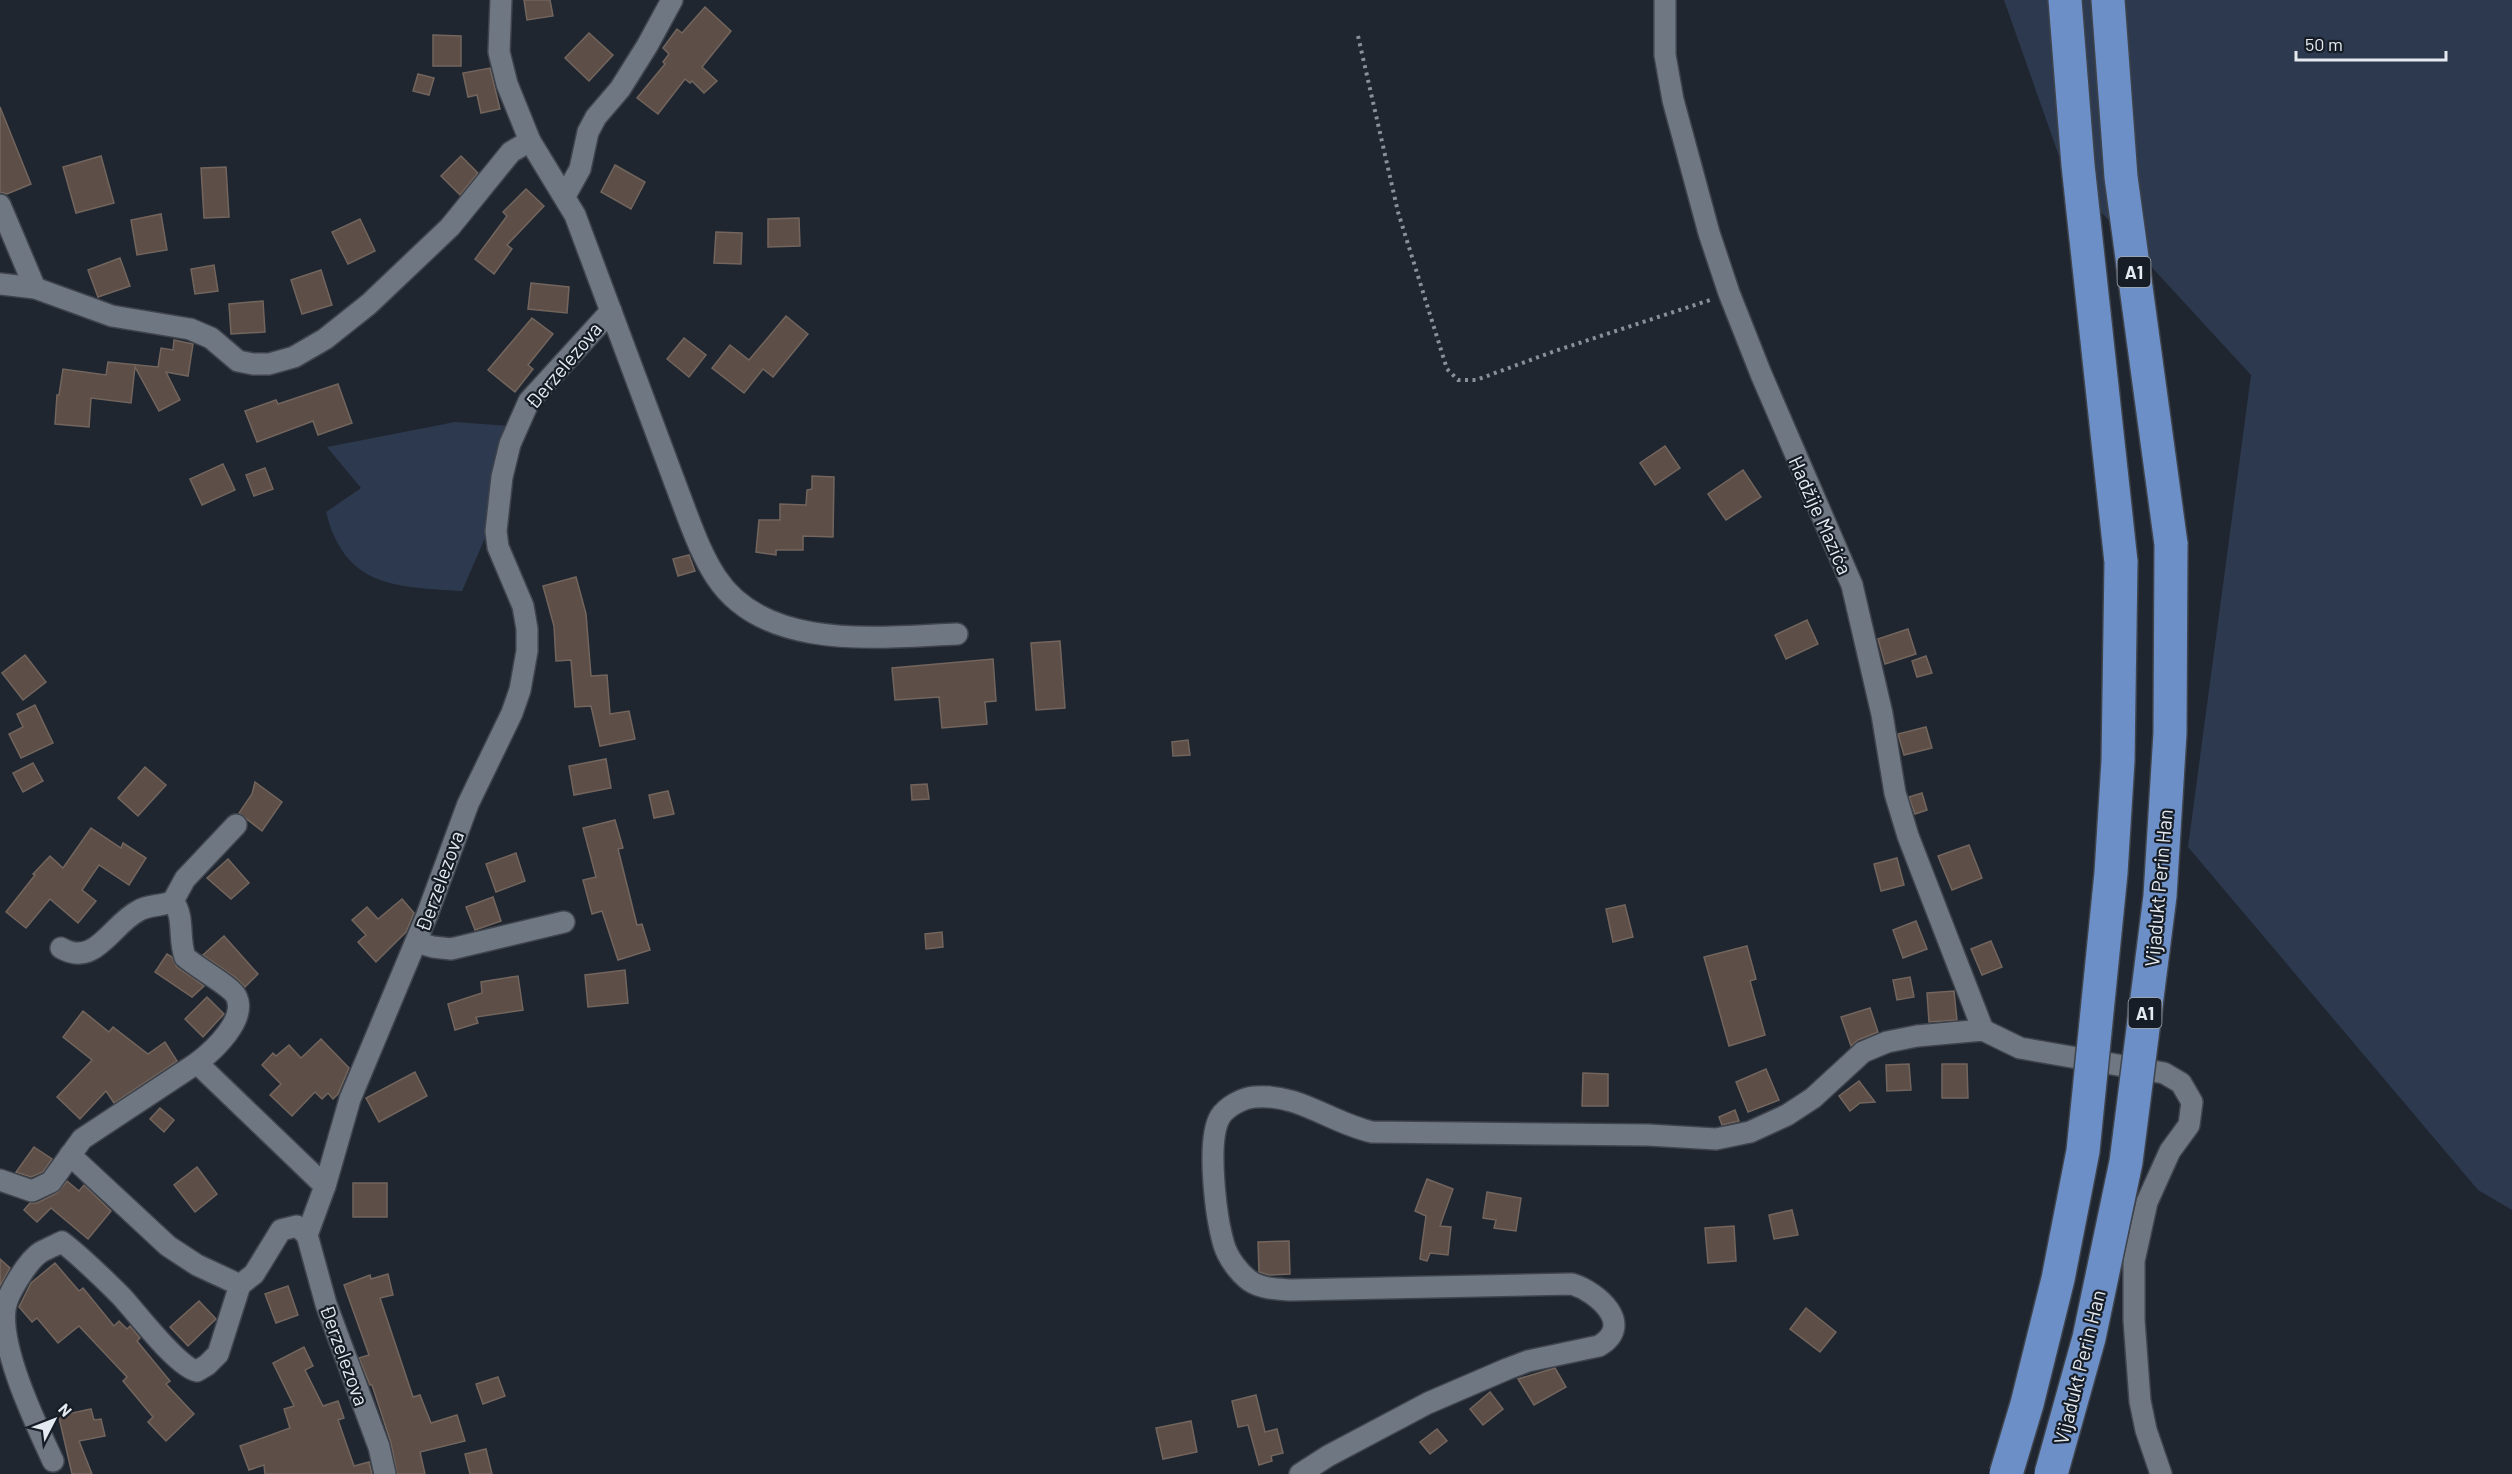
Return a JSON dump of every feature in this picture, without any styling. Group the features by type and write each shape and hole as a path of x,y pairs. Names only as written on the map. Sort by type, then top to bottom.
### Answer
{"highway":[{"name":"A1","path":"2006,1474 2027,1404 2058,1279 2082,1151 2112,850 2118,761 2121,562 2078,165 2066,0"},
{"name":"Vijadukt Perin Han","path":"2051,1474 2089,1338 2127,1162 2160,896 2170,733 2171,544 2121,177 2108,0"}],"street":[{"path":"501,0 500,52 507,84 530,141 564,196 585,239 703,555 717,578 735,598 758,615 783,626 811,633 845,636 957,634"},
{"path":"564,196 580,169 588,132 596,117 620,89 672,0"},
{"name":"Hadžije Mazića","path":"1665,0 1665,55 1674,100 1709,233 1730,293 1794,454 1852,585 1882,714 1896,793 1905,825 1983,1030"},
{"path":"0,284 35,288 112,316 190,329 211,338 238,360 253,364 269,364 294,357 343,325 417,261 450,227 511,152 530,141"},
{"path":"0,205 35,288"},
{"name":"Đerzelezova","path":"385,1474 378,1447 326,1304 308,1235 350,1099 416,942 468,804 512,713 524,669 527,629 523,606 498,547 496,531 502,477 510,444 530,401 610,311"},
{"path":"61,948 71,954 81,955 91,951 136,911 150,905 162,905 173,901 185,879 236,825"},
{"path":"0,1180 32,1191 40,1189 59,1174 82,1139 197,1063 211,1052 230,1029 240,1009 236,994 185,957 182,949 180,910 173,901"},
{"path":"416,942 451,949 564,922"},
{"path":"1300,1474 1328,1456 1428,1403 1507,1369 1528,1361 1599,1346 1607,1341 1614,1331 1613,1320 1607,1306 1595,1294 1572,1284 1290,1290 1267,1288 1251,1282 1230,1259 1224,1246 1217,1211 1213,1158 1215,1130 1221,1116 1232,1105 1252,1097 1284,1098 1310,1107 1351,1127 1372,1132 1637,1134 1716,1139 1750,1132 1787,1115 1812,1098 1863,1052 1887,1042 1917,1036 1983,1030 2020,1048 2164,1072 2181,1083 2192,1102 2189,1125 2169,1151 2147,1202 2134,1261 2134,1320 2140,1401 2146,1430 2161,1474"},
{"path":"197,1063 325,1186"},
{"path":"70,1155 168,1246 197,1265 240,1285"},
{"path":"53,1461 14,1363 6,1331 5,1309 9,1296 22,1274 40,1253 62,1242 121,1297 172,1353 190,1369 197,1371 218,1354 240,1285 254,1274 281,1230 297,1226 308,1235"}],"path":[{"path":"1358,36 1398,212 1447,369 1458,380 1464,382 1476,380 1730,293"}],"shaded area":[{"path":"2004,0 2512,0 2512,1210 2478,1190 2188,847 2251,375 2065,173"},
{"path":"455,422 511,426 488,531 462,591 415,588 394,584 359,569 346,555 335,537 326,512 361,488 327,447"}],"building":[{"path":"524,0 550,0 553,16 527,20"},
{"path":"705,7 731,31 702,67 717,81 704,93 692,81 690,83 685,79 658,114 637,98 665,64 663,62 669,54 663,48 677,29 682,33"},
{"path":"589,33 613,55 589,81 565,58"},
{"path":"433,35 461,36 461,66 433,66"},
{"path":"490,68 500,109 481,113 477,95 468,97 463,73"},
{"path":"418,74 434,78 429,95 413,91"},
{"path":"0,107 31,184 7,194 0,192"},
{"path":"101,156 114,203 76,213 63,167"},
{"path":"461,156 478,173 460,195 441,176"},
{"path":"615,165 645,182 631,209 601,192"},
{"path":"226,167 229,217 204,218 201,168"},
{"path":"526,189 544,206 507,245 512,249 494,274 475,259 507,216 503,212"},
{"path":"161,214 167,250 137,255 131,220"},
{"path":"799,218 800,246 768,247 768,219"},
{"path":"360,219 375,251 348,264 332,232"},
{"path":"716,232 742,233 741,264 714,263"},
{"path":"120,258 130,286 98,297 88,270"},
{"path":"214,265 218,291 195,294 191,269"},
{"path":"321,270 332,305 302,314 291,280"},
{"path":"531,283 569,287 567,313 528,309"},
{"path":"263,301 265,332 231,334 229,304"},
{"path":"786,316 808,334 773,377 763,369 744,393 712,368 730,345 749,360"},
{"path":"532,318 553,334 528,365 533,369 515,392 488,370"},
{"path":"684,338 706,355 689,377 667,359"},
{"path":"174,340 193,344 188,376 166,372 180,400 159,411 135,367 131,403 91,398 89,427 55,424 57,395 59,395 63,369 106,375 108,362 158,367 161,348 173,350"},
{"path":"338,384 352,423 318,435 313,421 257,442 245,411 276,400 278,404"},
{"path":"1665,446 1680,468 1655,485 1640,463"},
{"path":"223,464 235,490 202,505 190,479"},
{"path":"265,468 273,489 254,496 246,475"},
{"path":"1743,470 1761,497 1726,520 1708,494"},
{"path":"812,476 834,477 833,537 803,536 803,550 776,550 776,555 756,552 759,520 780,520 780,504 806,505 807,490 812,489"},
{"path":"689,555 695,571 678,576 673,559"},
{"path":"576,577 586,614 591,676 607,675 610,714 629,711 635,739 600,746 591,706 575,707 571,660 556,661 554,626 543,586"},
{"path":"1807,620 1818,644 1786,659 1775,635"},
{"path":"1908,629 1916,654 1885,664 1878,639"},
{"path":"1060,641 1065,708 1036,710 1031,643"},
{"path":"25,655 46,682 23,700 2,673"},
{"path":"1926,656 1932,673 1917,677 1912,661"},
{"path":"993,659 996,701 985,702 987,724 942,728 939,697 895,700 892,668"},
{"path":"35,705 53,743 21,758 9,734 23,727 17,714"},
{"path":"1926,727 1932,748 1904,755 1898,734"},
{"path":"1188,740 1190,755 1173,756 1172,742"},
{"path":"606,759 611,788 574,795 569,766"},
{"path":"33,763 43,781 23,792 13,773"},
{"path":"145,767 166,785 138,816 118,798"},
{"path":"255,782 282,802 262,831 239,813 252,794"},
{"path":"927,784 929,799 912,800 911,785"},
{"path":"668,791 674,814 654,818 649,795"},
{"path":"1922,793 1927,810 1915,814 1909,797"},
{"path":"615,820 623,848 618,849 637,925 642,924 650,950 618,960 602,911 592,914 583,880 596,877 583,828"},
{"path":"91,828 121,848 123,843 146,858 129,885 99,865 82,890 96,901 78,923 50,899 26,928 6,912 35,875 33,874 50,856 63,868"},
{"path":"1969,845 1982,878 1952,890 1938,856"},
{"path":"516,853 525,881 496,892 486,864"},
{"path":"1897,858 1904,885 1881,891 1874,864"},
{"path":"228,859 249,883 231,899 207,878"},
{"path":"493,897 501,921 475,930 466,907"},
{"path":"402,899 414,913 406,932 376,962 358,942 366,935 352,920 367,907 378,919"},
{"path":"1625,905 1633,937 1613,942 1606,909"},
{"path":"1916,921 1927,949 1903,958 1893,930"},
{"path":"942,932 943,947 926,949 925,934"},
{"path":"224,936 258,974 245,987 235,977 203,955"},
{"path":"1991,941 2002,967 1982,975 1971,949"},
{"path":"1747,946 1756,979 1750,981 1765,1035 1729,1046 1704,957"},
{"path":"167,954 172,957 177,967 204,986 192,997 155,972"},
{"path":"625,970 628,1003 588,1007 585,975"},
{"path":"518,976 523,1010 476,1017 478,1023 455,1030 448,1004 482,993 481,982"},
{"path":"1910,977 1914,997 1897,1000 1893,980"},
{"path":"1954,991 1957,1020 1929,1022 1927,993"},
{"path":"207,997 224,1014 203,1037 185,1019"},
{"path":"1870,1008 1878,1032 1858,1040 1851,1046 1841,1017"},
{"path":"83,1011 109,1032 113,1027 148,1054 165,1042 177,1061 114,1103 106,1091 80,1119 57,1097 92,1060 63,1037"},
{"path":"321,1039 349,1068 338,1094 333,1099 328,1093 322,1099 315,1092 292,1116 270,1095 281,1084 262,1065 273,1053 276,1056 289,1045 301,1058"},
{"path":"1909,1064 1911,1090 1887,1091 1886,1065"},
{"path":"1942,1064 1967,1064 1968,1098 1942,1098"},
{"path":"1766,1069 1779,1100 1748,1112 1736,1082"},
{"path":"415,1072 427,1096 379,1122 366,1098"},
{"path":"1583,1073 1608,1074 1608,1106 1582,1106"},
{"path":"1859,1081 1875,1102 1860,1103 1850,1111 1839,1096"},
{"path":"160,1108 174,1120 164,1132 150,1119"},
{"path":"1735,1110 1739,1121 1722,1125 1719,1117"},
{"path":"34,1147 52,1159 43,1172 31,1177 16,1172"},
{"path":"197,1167 217,1194 195,1212 174,1185"},
{"path":"1427,1179 1453,1189 1440,1226 1451,1227 1448,1255 1430,1253 1427,1261 1420,1259 1426,1216 1415,1211"},
{"path":"67,1181 79,1191 84,1185 111,1211 88,1239 51,1208 37,1222 24,1210 30,1203 37,1203 57,1193"},
{"path":"353,1183 387,1183 387,1217 353,1217"},
{"path":"1487,1192 1521,1198 1516,1231 1494,1228 1496,1220 1483,1218"},
{"path":"1792,1210 1798,1235 1774,1239 1769,1215"},
{"path":"1734,1226 1736,1261 1708,1263 1705,1228"},
{"path":"1289,1241 1290,1274 1269,1275 1259,1272 1258,1242"},
{"path":"0,1259 10,1268 0,1286"},
{"path":"55,1263 79,1291 83,1288 114,1326 119,1321 127,1329 130,1326 140,1338 137,1341 170,1381 166,1384 194,1414 166,1441 148,1422 153,1417 123,1381 127,1377 79,1326 58,1343 37,1318 32,1322 19,1307 31,1283"},
{"path":"388,1274 393,1295 380,1298 413,1397 420,1395 431,1423 457,1415 465,1441 420,1452 425,1474 397,1474 391,1443 372,1385 370,1385 359,1358 369,1355 344,1285 370,1275 371,1279"},
{"path":"288,1286 298,1315 276,1323 265,1294"},
{"path":"199,1301 216,1319 188,1346 170,1327"},
{"path":"1806,1308 1836,1332 1820,1352 1790,1329"},
{"path":"304,1347 313,1366 305,1370 323,1406 338,1401 344,1418 338,1420 354,1466 369,1462 372,1474 265,1474 264,1465 249,1470 240,1446 290,1428 284,1409 294,1406 273,1363"},
{"path":"1555,1368 1566,1387 1534,1405 1518,1379"},
{"path":"498,1377 505,1396 483,1404 476,1384"},
{"path":"1490,1392 1503,1409 1483,1425 1470,1409"},
{"path":"1256,1395 1265,1432 1277,1429 1283,1453 1271,1456 1272,1461 1259,1465 1248,1425 1238,1427 1232,1401"},
{"path":"91,1409 94,1420 101,1419 105,1436 79,1441 92,1474 72,1474 58,1413 66,1411 68,1414"},
{"path":"1191,1421 1197,1452 1163,1459 1156,1428"},
{"path":"1437,1429 1447,1441 1430,1454 1420,1442"},
{"path":"486,1449 492,1474 470,1474 465,1454"}]}
